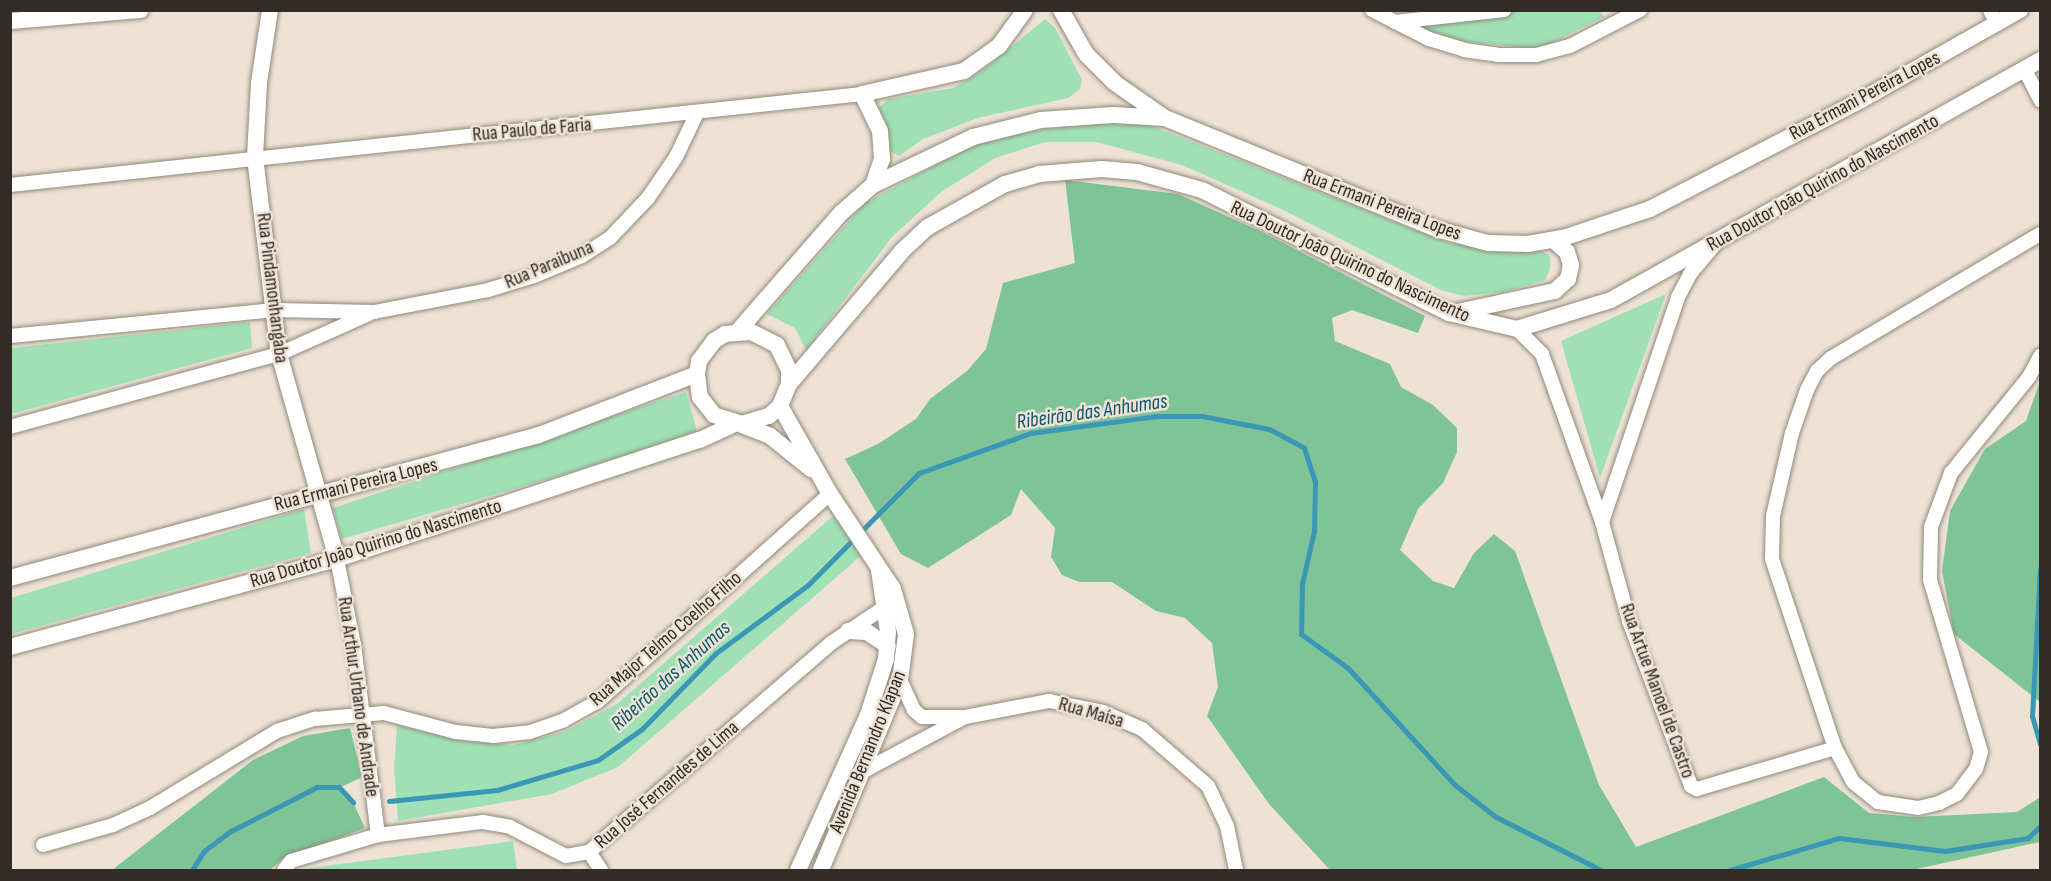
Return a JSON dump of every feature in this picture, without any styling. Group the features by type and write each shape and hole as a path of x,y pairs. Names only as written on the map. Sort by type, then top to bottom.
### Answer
{"street":[{"path":"10,21 141,10"},
{"name":"Rua Pindamonhangaba","path":"270,10 258,83 255,157 279,354 337,559"},
{"name":"Rua Paulo de Faria","path":"10,185 255,157 696,115 862,94 964,71 999,46 1026,10"},
{"path":"1372,10 1394,22 1464,50 1536,54 1570,46 1640,10"},
{"path":"1394,22 1503,10"},
{"name":"Rua Ermani Pereira Lopes","path":"738,331 841,213 873,185 973,137 1041,120 1113,115 1165,118 1440,230 1488,243 1553,240 1650,209 1861,100 1993,17 2020,10"},
{"path":"1060,12 1086,54 1115,83 1165,118"},
{"name":"Rua Doutor João Quirino do Nascimento","path":"789,384 902,251 928,227 1005,184 1069,170 1137,172 1202,190 1449,313 1517,329 1611,300 1715,244 2040,60"},
{"path":"2025,69 2040,100"},
{"path":"862,94 880,130 882,159 873,185"},
{"name":"Rua Paraibuna","path":"10,336 275,310 374,312 488,290 582,256 610,238 648,198 675,157 696,115"},
{"path":"2040,234 1864,335 1817,371 1807,390 1782,470 1773,516 1772,548 1834,748 1862,792 1878,802 1918,808 1957,794 1969,782 1981,752 1930,580 1929,542 1936,507 1951,473 2029,377 2040,356"},
{"path":"1449,313 1555,291 1568,279 1571,266 1567,252 1553,240"},
{"path":"1602,522 1678,297 1690,274 1715,244"},
{"name":"Rua Paraibuna","path":"10,427 279,354 374,312"},
{"name":"Rua Artue Manoel de Castro","path":"1517,329 1542,354 1602,522 1629,621 1691,786 1697,789 1834,748"},
{"path":"738,331 752,332 777,345 789,370 789,384 780,406 763,420 738,424 706,407 696,374 699,361 714,341 738,331"},
{"name":"Rua Ermani Pereira Lopes","path":"10,579 319,493 438,465 539,435 696,374"},
{"name":"Avenida Bernandro Klapan","path":"780,406 830,494 875,563 906,634 900,680 821,870"},
{"name":"Rua Doutor João Quirino do Nascimento","path":"10,647 337,559 700,440 738,424"},
{"name":"Avenida Bernandro Klapan","path":"738,424 771,436 820,477"},
{"name":"Rua Major Telmo Coelho Filho","path":"43,845 112,825 150,808 277,731 315,719 360,712 493,736 530,732 564,720 597,702 830,494"},
{"name":"Rua Arthur Urbano de Andrade","path":"337,559 354,645 360,712 378,835"},
{"name":"Avenida Bernandro Klapan","path":"798,870 877,692 888,646 891,604"},
{"name":"Rua José Fernandes de Lima","path":"284,870 291,861 378,835 498,823 566,856 589,852 848,631 891,604"},
{"path":"848,631 867,632 888,646"},
{"path":"900,680 914,710 922,717 965,717"},
{"name":"Rua Maísa","path":"861,776 965,717 1049,701 1103,712 1142,729 1208,786 1227,826 1236,870"},
{"path":"844,768 861,776"},
{"path":"589,852 601,870"}],"green space":[{"path":"1523,11 1600,11 1604,17 1539,49 1441,39 1423,30 1427,19"},
{"path":"1045,19 1055,28 1082,80 1080,89 1068,98 978,118 923,139 899,156 889,151 879,108 888,99 953,88 982,71"},
{"path":"1129,117 1449,243 1542,251 1550,256 1550,269 1545,280 1504,292 1464,296 1441,290 1283,210 1182,165 1096,142 1045,142 995,158 941,192 892,237 806,350 795,328 767,314 865,203 986,138"},
{"path":"1065,180 1178,194 1262,232 1425,316 1418,333 1352,310 1332,318 1335,341 1390,364 1401,387 1433,405 1457,428 1457,452 1443,483 1418,509 1400,550 1433,581 1454,588 1474,553 1494,534 1515,551 1599,785 1636,847 1824,777 1869,813 1915,817 2017,812 2039,798 2040,702 2040,842 1912,870 1330,870 1269,804 1207,716 1218,687 1212,643 1185,618 1156,611 1112,582 1079,582 1062,575 1051,557 1055,528 1021,489 1011,515 928,568 901,554 845,459 878,444 916,419 930,399 967,371 986,349 1003,283 1075,263"},
{"path":"1666,294 1600,478 1561,341"},
{"path":"250,322 252,348 11,414 11,348"},
{"path":"2040,381 2040,702 1954,634 1942,571 1950,511 1985,449 2026,421"},
{"path":"686,392 698,435 342,539 333,508"},
{"path":"304,509 311,553 11,634 11,598"},
{"path":"833,516 863,554 618,767 552,794 398,821 394,769 397,725 463,741 513,745 564,732 617,704"},
{"path":"350,728 362,777 339,788 353,802 365,828 282,859 270,870 112,870 253,760 303,736"},
{"path":"513,841 517,870 295,870"}],"waterway":[{"name":"Ribeirão das Anhumas","path":"389,801 497,790 598,760 642,729 716,653 808,585 919,473 1031,433 1156,416 1202,416 1269,429 1304,448 1315,481 1314,531 1302,584 1301,634 1348,668 1455,785 1496,817 1601,870"},
{"name":"Ribeirão das Anhumas","path":"2040,569 2032,716 2040,744"},
{"name":"Ribeirão das Anhumas","path":"192,870 204,851 231,831 317,787 339,787 353,802"},
{"name":"Ribeirão das Anhumas","path":"1730,870 1839,838 1945,851 2028,838 2040,826"}]}
